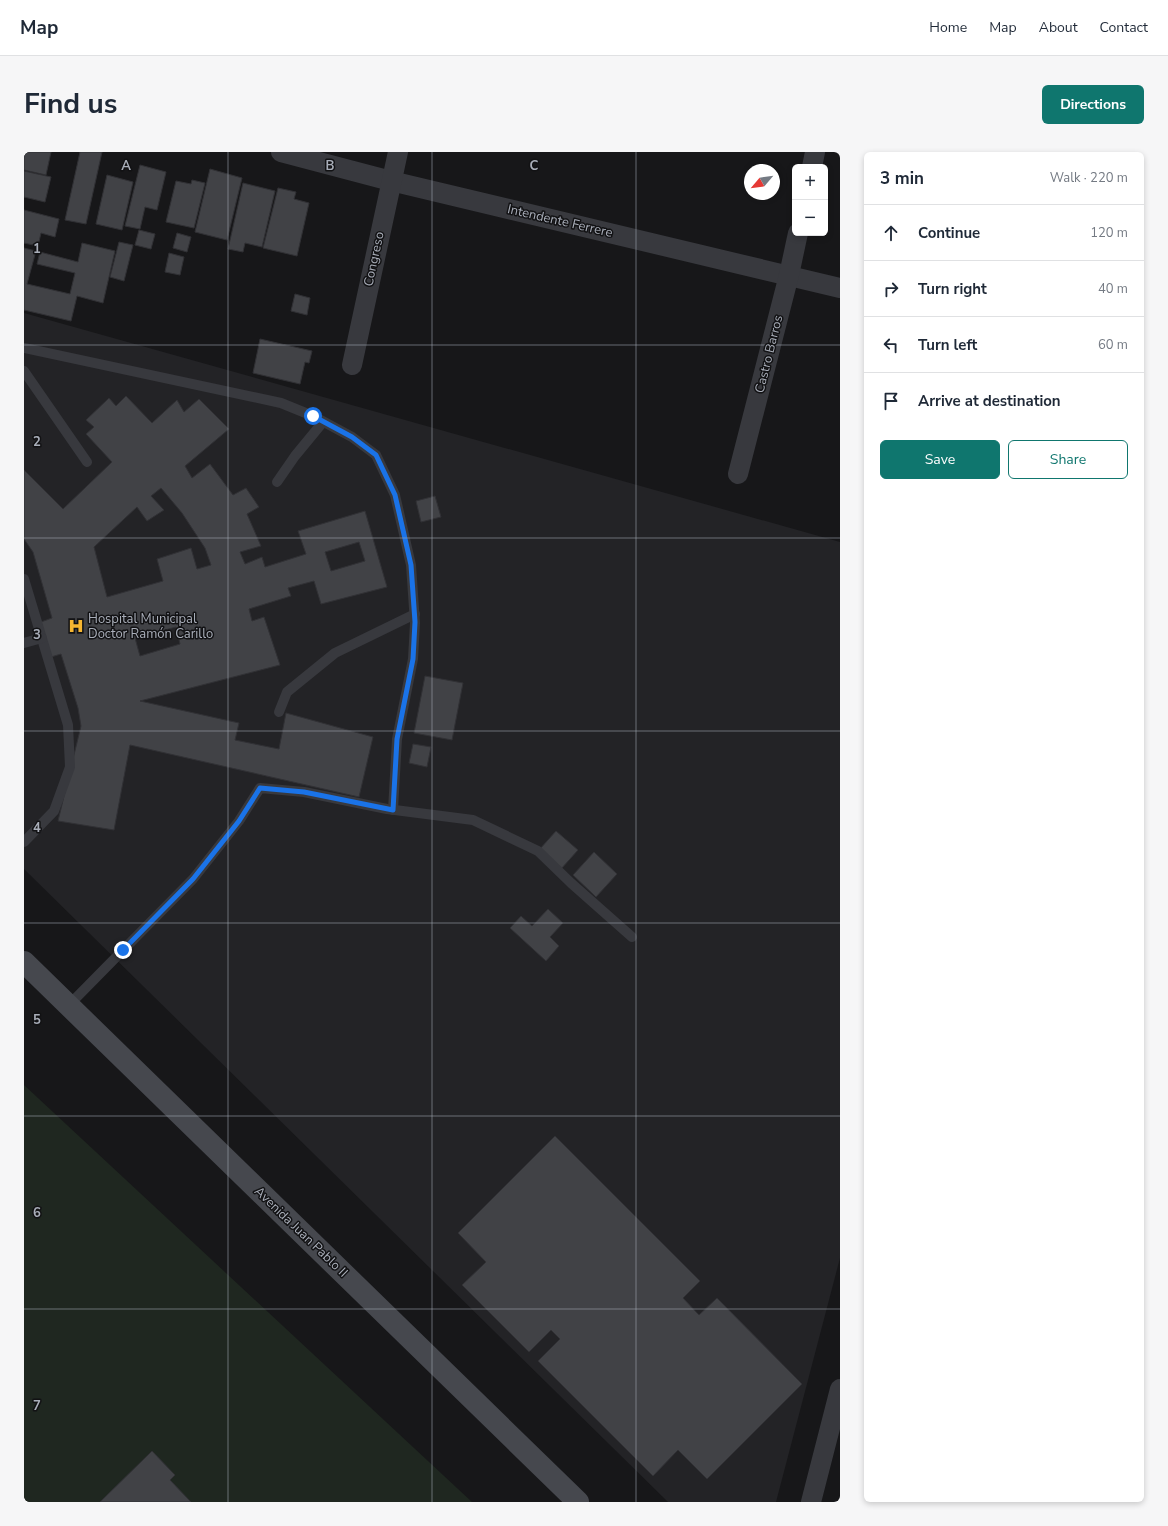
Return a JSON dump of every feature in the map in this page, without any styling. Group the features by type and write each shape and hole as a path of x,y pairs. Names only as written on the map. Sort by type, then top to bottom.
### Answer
{"main road":[{"name":"Avenida Juan Pablo II","path":"24,962 578,1502"}],"street":[{"name":"Intendente Ferrere","path":"281,152 391,181 840,288"},
{"name":"Congreso","path":"352,365 398,152"},
{"path":"813,164 815,152"},
{"name":"Castro Barros","path":"738,474 797,236"},
{"path":"812,1502 840,1389"}],"lane":[{"path":"24,348 281,403 352,437 376,455 395,495 404,528 411,565 415,614 413,659 397,739 393,810"},
{"path":"24,371 87,462"},
{"path":"277,482 295,456 323,422"},
{"path":"24,580 68,725 70,767 54,811 24,842"},
{"path":"279,712 287,692 335,653 415,614"},
{"path":"24,643 42,638"},
{"path":"68,1005 193,879 239,821 260,788 304,792 393,810 473,820 538,851 571,883 632,937"}],"shaded area":[{"path":"24,313 840,542 840,1258 776,1502 668,1502 24,869"},
{"path":"24,1085 472,1502 24,1502"}],"building":[{"path":"24,152 51,152 46,175 24,170"},
{"path":"80,152 102,152 86,224 65,220"},
{"path":"140,165 166,172 157,210 145,207 140,229 125,226"},
{"path":"210,169 242,178 227,240 195,232"},
{"path":"24,171 51,177 45,202 24,197"},
{"path":"107,175 133,182 122,230 96,224"},
{"path":"192,180 205,183 194,228 166,222 176,181 191,184"},
{"path":"243,183 275,191 262,247 245,243 243,252 228,249"},
{"path":"278,188 296,192 294,199 309,203 297,256 263,248"},
{"path":"24,210 59,219 55,237 41,233 38,246 24,243"},
{"path":"139,230 155,234 151,249 135,245"},
{"path":"177,233 191,237 187,252 173,248"},
{"path":"119,242 133,245 124,281 110,277"},
{"path":"82,243 115,251 103,303 77,296 71,321 24,310 24,248 36,251 27,284 70,294 75,273 37,264 40,252 78,262"},
{"path":"169,253 184,257 180,275 165,272"},
{"path":"295,294 310,298 307,315 291,311"},
{"path":"260,339 312,351 309,363 305,362 300,384 253,373"},
{"path":"126,396 152,423 177,400 184,412 199,399 229,429 185,466 192,478 210,464 233,495 246,488 259,507 247,514 261,546 240,552 245,564 262,557 265,567 306,554 298,531 365,511 387,587 321,604 314,581 288,588 291,596 249,609 252,621 264,617 280,665 140,701 239,723 235,740 279,749 286,713 373,737 359,797 130,745 114,830 58,821 81,726 78,708 61,654 51,657 41,622 52,618 33,552 24,539 24,470 63,509 112,462 86,434 94,427 86,420 109,398 116,406","holes":["161,488 182,513 205,548 211,565 197,569 191,548 157,559 163,581 107,597 94,547 137,507 147,521 164,510 151,496","359,542 365,561 331,571 325,552","176,627 180,644 140,656 135,638"]},
{"path":"435,496 441,517 421,522 416,501"},
{"path":"425,676 463,683 452,740 414,733"},
{"path":"413,744 431,747 427,767 409,763"},
{"path":"556,831 578,850 561,869 539,850"},
{"path":"594,852 617,874 596,897 573,875"},
{"path":"548,909 563,923 550,937 559,946 546,961 510,928 521,916 532,926"},
{"path":"555,1136 700,1281 683,1298 699,1315 717,1298 802,1384 707,1479 678,1450 653,1476 538,1361 560,1339 551,1330 529,1352 462,1285 486,1262 458,1233"},
{"path":"152,1451 175,1475 170,1480 191,1502 100,1502"}],"place":[{"name":"Hospital Municipal Doctor Ramón Carillo","path":"76,626"}],"route":[{"path":"123,950 193,879 239,821 260,788 304,792 393,810 397,739 413,659 415,622 411,565 404,528 395,495 376,455 352,437 313,416"}]}
